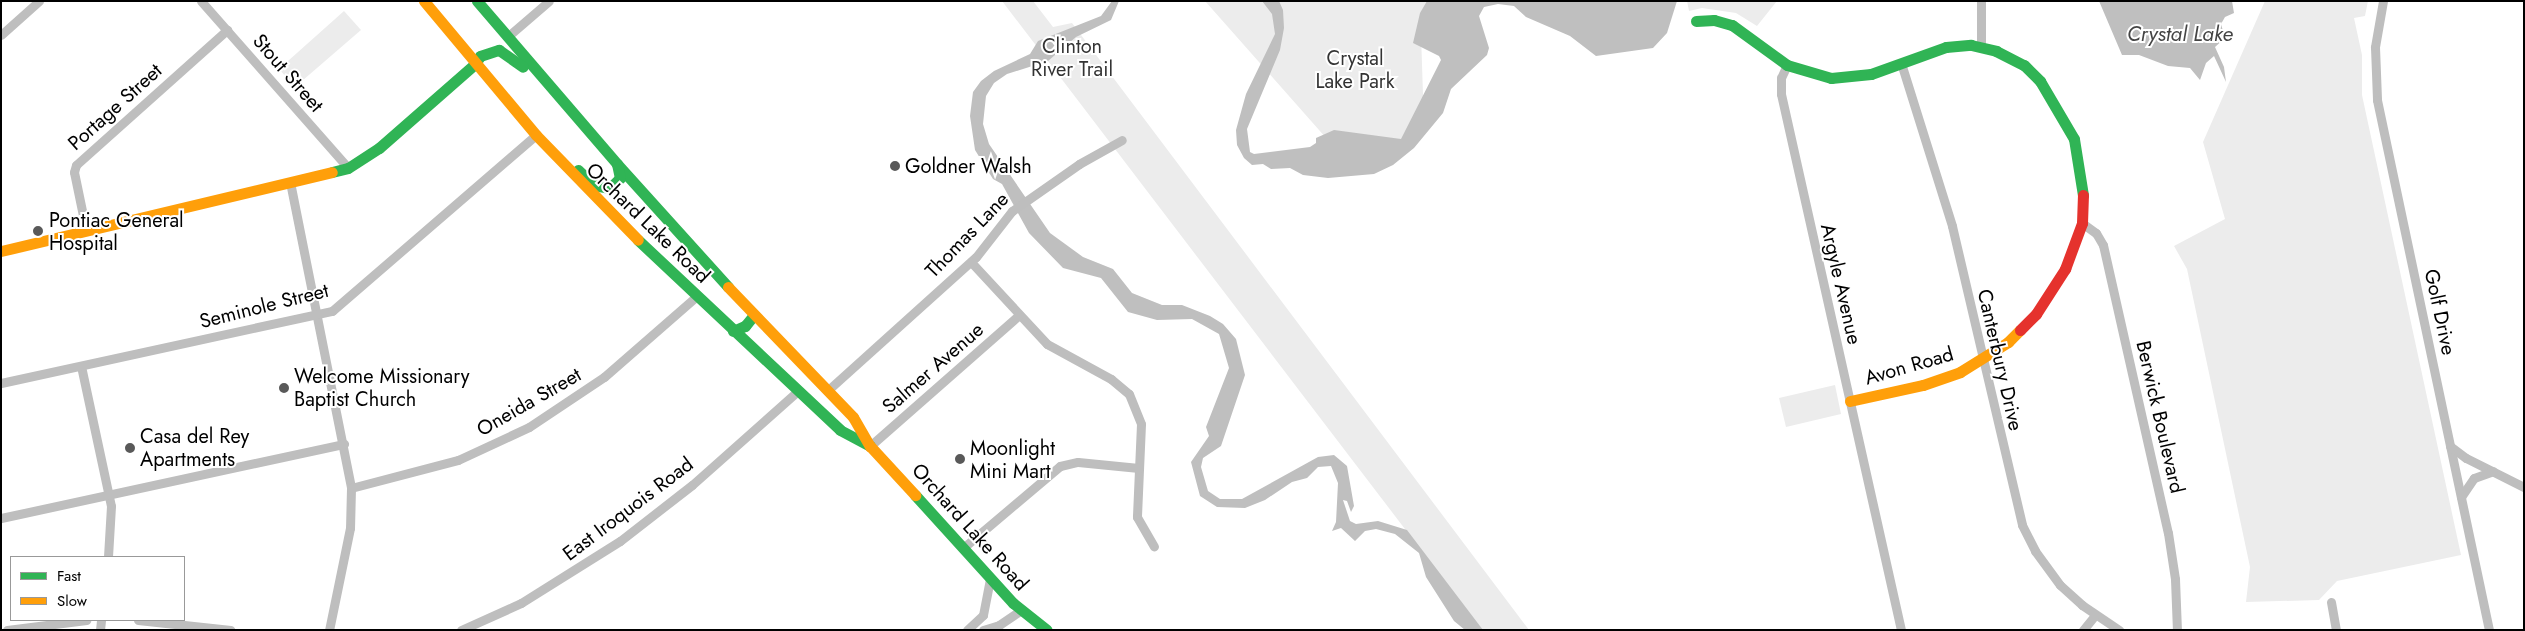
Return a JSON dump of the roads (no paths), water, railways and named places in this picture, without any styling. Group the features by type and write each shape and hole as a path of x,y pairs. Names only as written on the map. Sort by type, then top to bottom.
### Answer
{"main road":[{"name":"Orchard Lake Road","path":"424,1 536,135 612,216 840,430 870,446"},
{"name":"Orchard Lake Road","path":"477,1 617,164 754,315 853,417 870,446 990,578 1021,610 1047,630"},
{"name":"Avon Road","path":"1696,21 1718,21 1737,27 1787,64 1813,74 1841,78 1864,76 1946,47 1981,46 2004,53 2030,70 2064,117 2074,139 2083,172 2082,223 2065,269 2043,305 2019,332 1983,359 1936,381 1850,401"},
{"path":"1,251 348,168 379,148 487,52 499,50 517,60 584,136 596,140"},
{"path":"536,135 549,136 594,185 603,188 616,184 620,178 617,164"},
{"path":"733,331 745,326 754,315"}],"street":[{"path":"1,35 39,1"},
{"name":"Stout Street","path":"201,1 348,168"},
{"path":"507,37 549,1"},
{"path":"1981,1 1981,46"},
{"name":"Golf Drive","path":"2383,1 2375,47 2377,100 2489,630"},
{"name":"Portage Street","path":"86,230 74,174 76,164 227,30"},
{"name":"Canterbury Drive","path":"1901,63 1946,204 2014,501 2028,538 2060,585 2096,615 2119,630"},
{"name":"Argyle Avenue","path":"1787,64 1781,78 1780,94 1901,630"},
{"name":"Seminole Street","path":"1,383 317,314 339,307 536,135"},
{"name":"Thomas Lane","path":"827,391 971,262 1012,211 1030,197 1122,140"},
{"path":"290,182 352,488 350,528 328,630"},
{"name":"Berwick Boulevard","path":"2082,223 2096,233 2103,245 2170,542 2177,630"},
{"path":"971,262 1018,316 1057,352 1111,379 1129,394 1141,424 1137,517 1154,547"},
{"name":"Oneida Street","path":"352,488 442,465 529,427 604,377 697,296"},
{"name":"Salmer Avenue","path":"870,446 1018,316"},
{"path":"81,366 112,512 108,556"},
{"name":"East Iroquois Road","path":"461,630 520,603 620,541 692,485 798,391"},
{"path":"1,518 344,444"},
{"path":"2450,446 2466,458 2524,487"},
{"path":"964,548 1060,466 1078,462 1139,468"},
{"path":"2461,497 2474,478 2494,471"},
{"path":"967,630 983,615 990,578"},
{"path":"2331,602 2336,630"},
{"path":"983,630 999,625 1021,610"},
{"path":"2083,630 2096,615"},
{"path":"7,630 78,621"},
{"path":"147,621 230,630"}],"water":[{"path":"1112,1 1119,1 1111,20 1076,37 1048,61 1007,74 994,83 986,96 983,124 989,144 1050,233 1083,257 1113,269 1132,293 1162,305 1182,305 1210,316 1223,324 1236,339 1245,375 1221,446 1203,458 1201,467 1208,491 1220,499 1242,499 1318,457 1334,455 1347,466 1354,506 1351,512 1347,501 1343,500 1350,521 1356,524 1378,521 1407,530 1483,630 1465,630 1454,621 1426,577 1419,553 1395,534 1376,529 1365,531 1355,541 1341,528 1332,531 1336,522 1338,483 1331,466 1318,467 1307,478 1292,482 1265,500 1245,508 1217,507 1200,496 1191,462 1209,436 1206,427 1229,368 1219,334 1192,319 1157,320 1128,312 1101,278 1063,268 1029,233 1002,184 993,179 975,150 970,116 973,92 981,81 994,71 1030,54 1038,41 1101,16"},
{"path":"1262,1 1279,1 1283,10 1284,28 1280,50 1247,129 1250,152 1254,154 1310,147 1316,143 1316,138 1334,130 1401,139 1441,60 1439,56 1413,43 1420,13 1427,1 1677,1 1667,33 1653,48 1596,56 1570,36 1526,17 1514,6 1498,4 1484,7 1479,16 1489,48 1487,55 1451,89 1443,113 1414,148 1393,165 1374,174 1328,178 1303,175 1290,168 1271,169 1263,164 1252,165 1244,158 1237,145 1236,130 1246,94 1275,34 1272,14"},
{"name":"Crystal Lake","path":"2099,1 2232,1 2234,13 2225,17 2221,24 2225,38 2215,47 2224,67 2226,82 2214,56 2206,63 2200,80 2190,68 2168,66 2139,55 2122,55"}],"place":[{"name":"Goldner Walsh","path":"895,166"},
{"name":"Pontiac General Hospital","path":"38,231"},
{"name":"Welcome Missionary Baptist Church","path":"284,388"},
{"name":"Casa del Rey Apartments","path":"130,448"},
{"name":"Moonlight Mini Mart","path":"960,459"}],"park label":[{"name":"Clinton River Trail","path":"1072,58"},
{"name":"Crystal Lake Park","path":"1355,70"}]}
